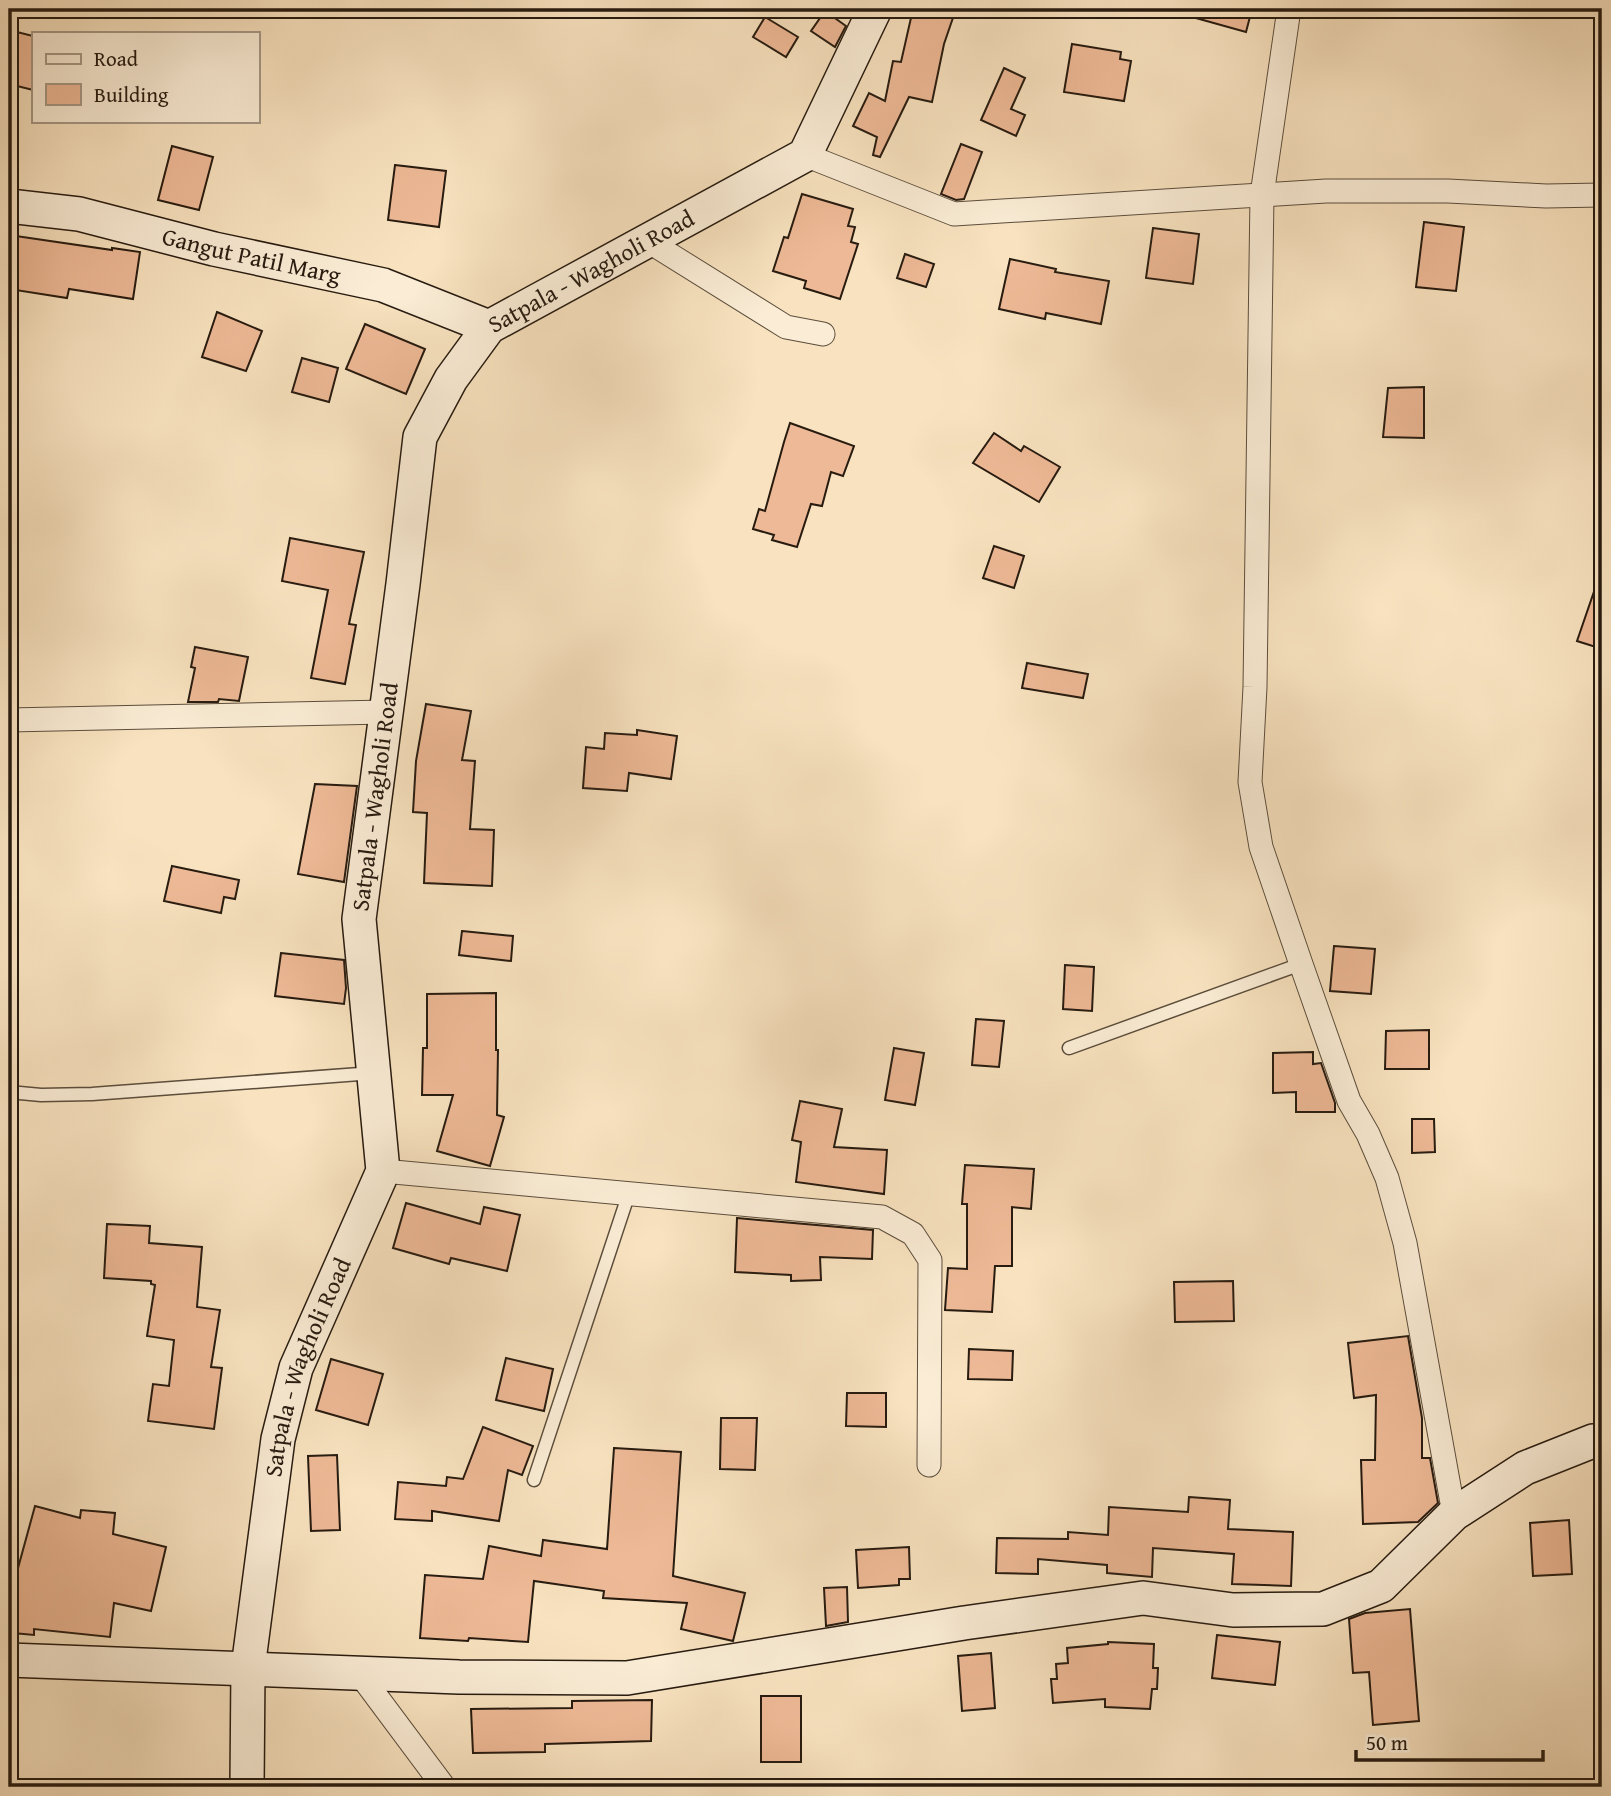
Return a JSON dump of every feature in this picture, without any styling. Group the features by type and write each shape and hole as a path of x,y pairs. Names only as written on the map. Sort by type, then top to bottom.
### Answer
{"main road":[{"path":"805,155 875,9"},
{"name":"Satpala - Wagholi Road","path":"247,1787 248,1668 278,1439 296,1368 383,1171 359,919 420,437 451,379 489,327 805,155"},
{"name":"Gangut Patil Marg","path":"9,206 79,214 214,248 383,285 489,327"},
{"path":"9,1660 459,1677 627,1678 977,1621 1143,1598 1233,1610 1323,1609 1381,1586 1454,1514 1525,1468 1593,1441 1602,1441"}],"street":[{"path":"1289,9 1262,195 1255,687 1250,782 1261,847 1349,1101 1387,1178 1405,1242 1454,1514"},
{"path":"805,155 954,215 1326,191 1602,195"},
{"path":"648,241 786,327 823,334"},
{"path":"9,720 386,712"},
{"path":"383,1171 882,1217 913,1234 930,1260 929,1465"},
{"path":"359,1672 444,1787"}],"lane":[{"path":"1069,1048 1301,964"},
{"path":"9,1092 41,1095 92,1094 373,1073"},
{"path":"534,1480 629,1193"}],"building":[{"path":"913,9 956,9 944,44 932,102 909,97 880,157 873,155 877,137 853,126 869,93 885,101 893,61 901,62"},
{"path":"1186,9 1252,9 1246,32 1185,15"},
{"path":"825,11 846,26 835,47 811,31"},
{"path":"765,17 798,37 786,57 753,37"},
{"path":"9,30 32,36 32,90 9,84"},
{"path":"1072,44 1121,52 1120,59 1131,61 1124,101 1064,92"},
{"path":"1004,68 1025,78 1011,109 1025,115 1016,136 981,120"},
{"path":"961,144 982,152 964,199 956,200 941,194"},
{"path":"172,146 213,157 199,210 158,200"},
{"path":"395,165 446,171 439,227 388,220"},
{"path":"802,194 853,209 848,226 855,227 851,242 858,244 840,299 804,288 806,281 773,271 784,237 788,238"},
{"path":"1424,222 1464,227 1456,291 1416,287"},
{"path":"1153,228 1199,234 1193,284 1146,278"},
{"path":"9,235 140,252 133,299 69,289 67,298 9,289"},
{"path":"905,254 934,264 926,287 897,278"},
{"path":"1010,259 1056,269 1055,272 1109,281 1101,324 1046,313 1045,319 999,309"},
{"path":"217,312 262,331 246,371 202,357"},
{"path":"365,324 425,349 406,394 346,369"},
{"path":"302,358 338,368 329,402 292,392"},
{"path":"1424,387 1424,438 1383,437 1388,388"},
{"path":"790,423 854,446 843,476 831,472 822,506 811,504 797,547 772,540 774,535 753,529 759,509 765,511"},
{"path":"994,433 1021,451 1024,446 1060,467 1039,502 973,463"},
{"path":"290,538 364,552 349,624 356,625 345,684 311,678 328,590 282,581"},
{"path":"994,546 1024,556 1014,588 983,578"},
{"path":"1599,577 1602,577 1602,649 1577,641"},
{"path":"195,647 248,657 239,701 219,699 218,702 188,702 195,668 191,667"},
{"path":"1027,663 1088,674 1083,698 1022,688"},
{"path":"426,704 471,711 462,760 475,761 470,829 494,830 492,886 424,883 427,813 413,812 416,761"},
{"path":"637,730 677,736 671,779 629,773 627,791 583,788 586,747 604,749 605,733 637,735"},
{"path":"315,784 357,786 344,882 298,874"},
{"path":"172,866 239,880 235,899 224,897 221,913 164,901"},
{"path":"462,931 513,936 511,961 459,955"},
{"path":"1334,946 1375,949 1371,994 1330,991"},
{"path":"281,953 344,960 344,1004 275,996"},
{"path":"1065,965 1094,967 1092,1011 1063,1009"},
{"path":"496,993 497,1115 504,1117 490,1166 437,1151 453,1095 422,1095 423,1048 427,1048 427,994"},
{"path":"976,1019 1004,1021 999,1067 972,1065"},
{"path":"1429,1030 1429,1069 1385,1069 1386,1031"},
{"path":"894,1048 924,1053 915,1105 885,1100"},
{"path":"1313,1052 1313,1064 1321,1063 1335,1103 1335,1112 1296,1112 1296,1092 1273,1093 1273,1053"},
{"path":"800,1101 842,1109 834,1147 887,1150 884,1194 796,1182 801,1142 792,1140"},
{"path":"1412,1119 1434,1119 1435,1152 1412,1153"},
{"path":"965,1165 1034,1169 1031,1209 1012,1207 1012,1266 995,1266 992,1312 945,1310 948,1268 967,1269 967,1204 962,1204"},
{"path":"406,1203 480,1224 484,1207 520,1215 507,1271 451,1258 449,1264 393,1248"},
{"path":"737,1218 873,1230 872,1259 820,1257 821,1280 791,1281 791,1275 735,1272"},
{"path":"107,1224 150,1226 149,1243 202,1247 197,1307 220,1310 211,1367 222,1368 214,1429 148,1421 153,1384 169,1386 174,1340 147,1336 155,1285 151,1284 151,1281 104,1278"},
{"path":"1233,1281 1234,1321 1175,1322 1174,1282"},
{"path":"1408,1336 1422,1418 1422,1458 1430,1458 1438,1503 1418,1522 1363,1524 1361,1460 1375,1460 1376,1395 1354,1398 1348,1343"},
{"path":"969,1349 1013,1351 1012,1380 968,1379"},
{"path":"506,1358 553,1369 544,1411 496,1400"},
{"path":"331,1359 383,1374 368,1425 316,1410"},
{"path":"847,1393 886,1393 886,1427 846,1426"},
{"path":"721,1418 757,1418 755,1470 720,1469"},
{"path":"483,1427 533,1446 522,1475 508,1470 499,1521 432,1511 432,1521 395,1519 398,1482 446,1486 447,1477 463,1479"},
{"path":"614,1448 681,1452 673,1576 745,1593 733,1641 681,1629 687,1603 603,1598 604,1591 534,1581 528,1642 420,1638 425,1575 483,1579 489,1546 541,1556 543,1540 607,1549"},
{"path":"337,1455 340,1530 311,1531 308,1456"},
{"path":"1189,1497 1230,1500 1228,1529 1293,1532 1291,1586 1232,1584 1234,1554 1153,1548 1152,1577 1107,1573 1107,1565 1038,1559 1038,1574 996,1573 997,1538 1068,1539 1068,1532 1108,1535 1109,1507 1188,1512"},
{"path":"35,1506 80,1518 81,1510 115,1513 113,1534 166,1547 151,1611 114,1603 110,1637 34,1629 34,1635 13,1633 13,1630 9,1629 9,1601"},
{"path":"1569,1520 1572,1574 1533,1576 1530,1523"},
{"path":"909,1547 910,1579 899,1579 899,1585 858,1588 856,1550"},
{"path":"847,1587 848,1622 826,1626 824,1588"},
{"path":"1410,1609 1419,1721 1373,1725 1369,1672 1353,1673 1349,1619 1365,1613"},
{"path":"1217,1635 1280,1642 1275,1685 1212,1678"},
{"path":"1108,1642 1154,1644 1153,1668 1158,1668 1157,1689 1152,1689 1150,1709 1105,1707 1105,1699 1053,1703 1051,1679 1057,1679 1056,1664 1068,1663 1067,1648"},
{"path":"991,1653 995,1708 962,1711 958,1656"},
{"path":"761,1696 801,1696 801,1762 761,1762"},
{"path":"652,1700 651,1741 545,1744 545,1752 473,1753 471,1709 572,1708 572,1701"}]}
